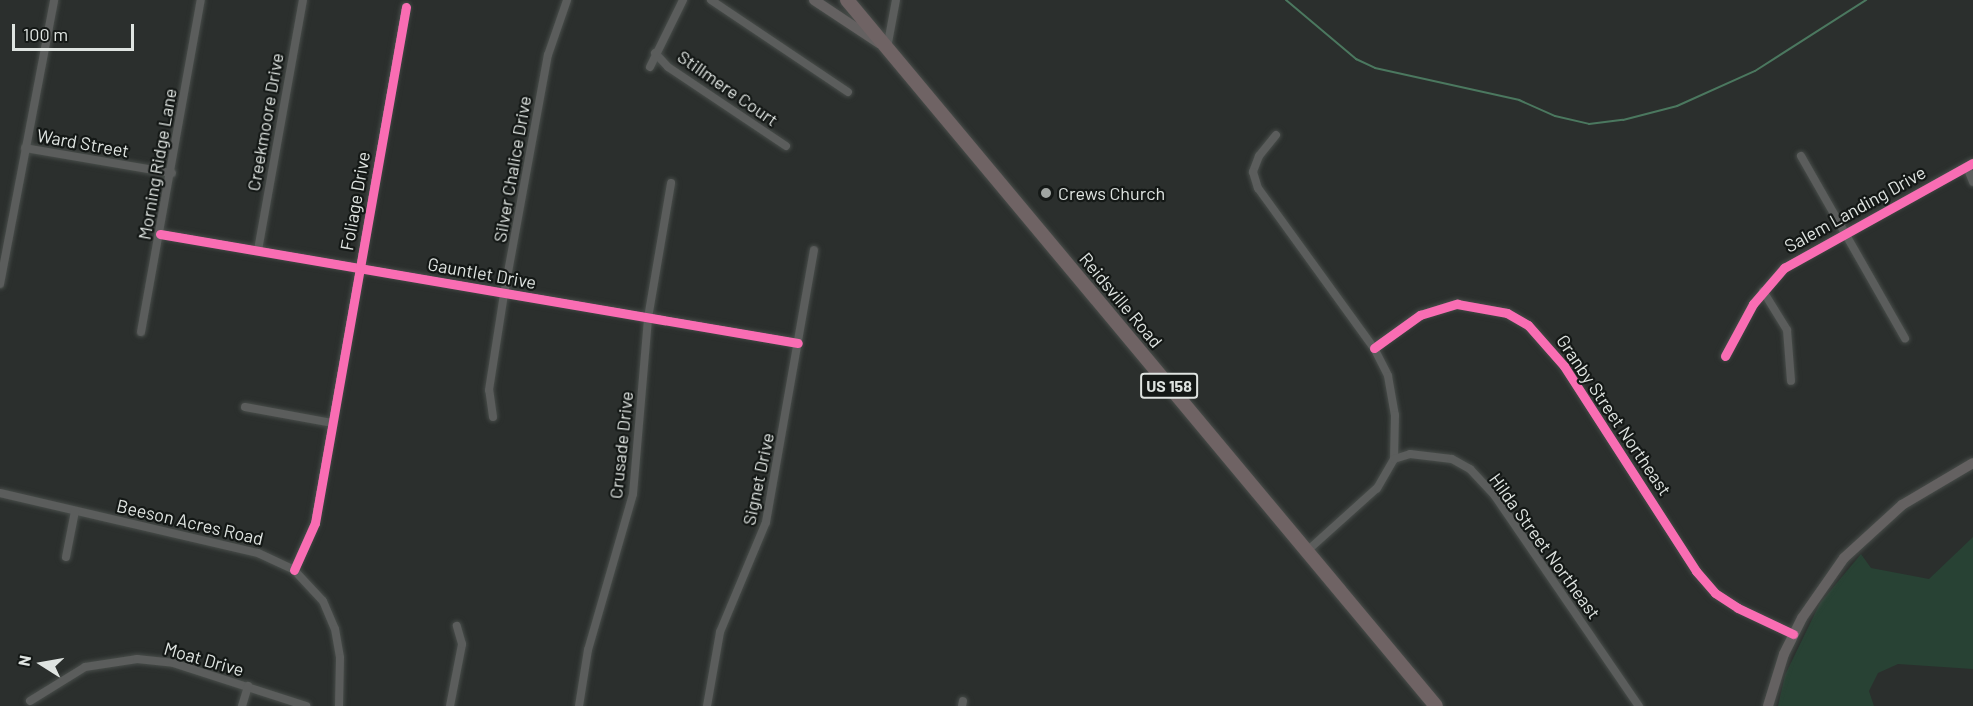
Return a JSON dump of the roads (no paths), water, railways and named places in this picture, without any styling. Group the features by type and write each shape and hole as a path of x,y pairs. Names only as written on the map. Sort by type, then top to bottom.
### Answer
{"highway":[{"name":"Reidsville Road","path":"847,0 1436,706"}],"main road":[{"path":"814,0 886,48"},
{"path":"1768,706 1793,634 1826,580 1872,528 1918,494 1973,463"}],"street":[{"path":"0,284 54,0"},
{"name":"Morning Ridge Lane","path":"141,332 172,173 201,0"},
{"name":"Creekmoore Drive","path":"258,250 303,0"},
{"name":"Silver Chalice Drive","path":"493,417 489,390 504,294 548,55 567,0"},
{"path":"650,67 683,0"},
{"path":"711,0 848,92"},
{"path":"886,48 896,0"},
{"name":"Foliage Drive","path":"294,570 310,540 318,507 406,7"},
{"name":"Stillmere Court","path":"655,53 668,68 786,146"},
{"path":"1276,135 1259,156 1253,172 1258,188 1374,348 1389,386 1395,415 1394,459 1375,490 1307,551"},
{"name":"Ward Street","path":"25,148 172,173"},
{"path":"1801,156 1905,338"},
{"path":"1970,165 1973,182"},
{"name":"Salem Landing Drive","path":"1725,356 1763,291 1784,268 1843,233 1970,165"},
{"name":"Crusade Drive","path":"579,706 588,650 633,494 648,318 671,183"},
{"name":"Gauntlet Drive","path":"160,234 798,343"},
{"name":"Signet Drive","path":"707,706 720,632 766,522 814,250"},
{"path":"1763,291 1787,330 1791,381"},
{"name":"Granby Street Northeast","path":"1374,348 1420,315 1457,304 1507,313 1528,325 1564,366 1702,578 1738,608 1793,634"},
{"path":"245,407 332,423"},
{"name":"Hilda Street Northeast","path":"1394,459 1410,454 1452,459 1470,469 1495,496 1640,706"},
{"name":"Beeson Acres Road","path":"0,493 258,553 294,570 323,601 335,629 340,658 339,706"},
{"path":"66,557 75,511"},
{"path":"450,706 462,644 457,626"},
{"name":"Moat Drive","path":"30,701 68,675 121,659 173,663 306,706"},
{"path":"242,706 248,686"}],"waterway":[{"path":"1286,0 1356,59 1375,68 1519,100 1555,116 1589,124 1623,120 1677,106 1755,71 1866,0"}],"place":[{"name":"Crews Church","path":"1046,193"}]}
